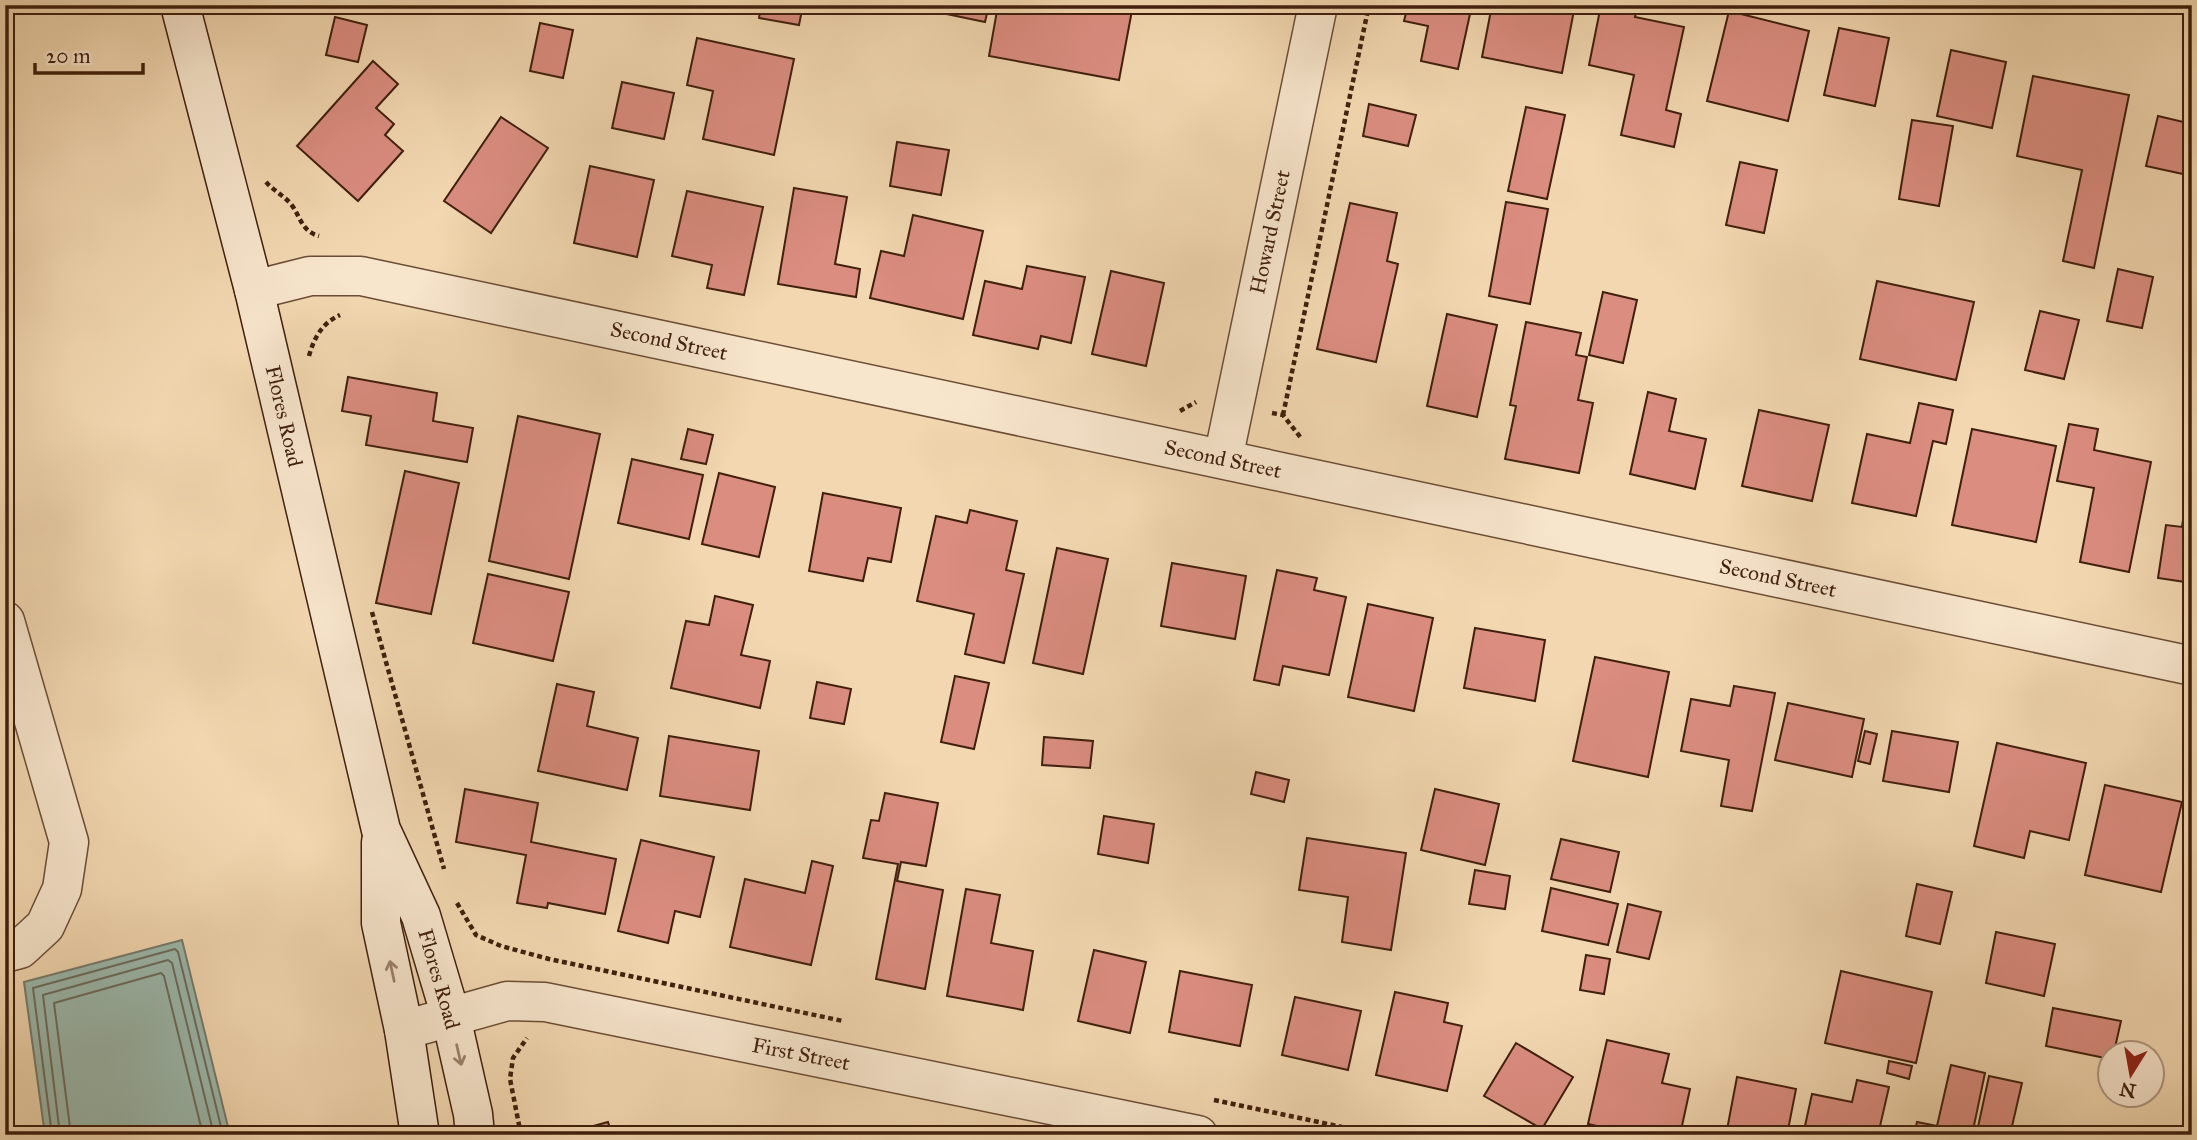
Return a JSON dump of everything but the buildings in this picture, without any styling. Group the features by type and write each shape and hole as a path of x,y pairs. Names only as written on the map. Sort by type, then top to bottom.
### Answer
{"street":[{"name":"Flores Road","path":"180,5 254,290 381,830 421,916 451,1017 473,1114 475,1135"},
{"name":"Howard Street","path":"1223,459 1318,5"},
{"name":"Second Street","path":"254,290 310,276 360,276 2192,666"},
{"path":"5,621 69,842 62,888 45,926 20,949 5,953"},
{"name":"Flores Road","path":"381,830 381,923 404,1030 420,1135"},
{"name":"First Street","path":"404,1030 508,1001 545,1002 1198,1135"}],"path":[{"path":"1283,415 1369,5"},
{"path":"264,179 291,204 299,221 311,234 322,237"},
{"path":"306,365 314,339 330,319 342,315"},
{"path":"369,604 447,881"},
{"path":"451,895 463,910 476,935 501,946 549,959"},
{"path":"522,1135 510,1079 513,1058 528,1037 536,1031"}],"water":[{"path":"182,940 230,1135 45,1135 24,982"}]}
